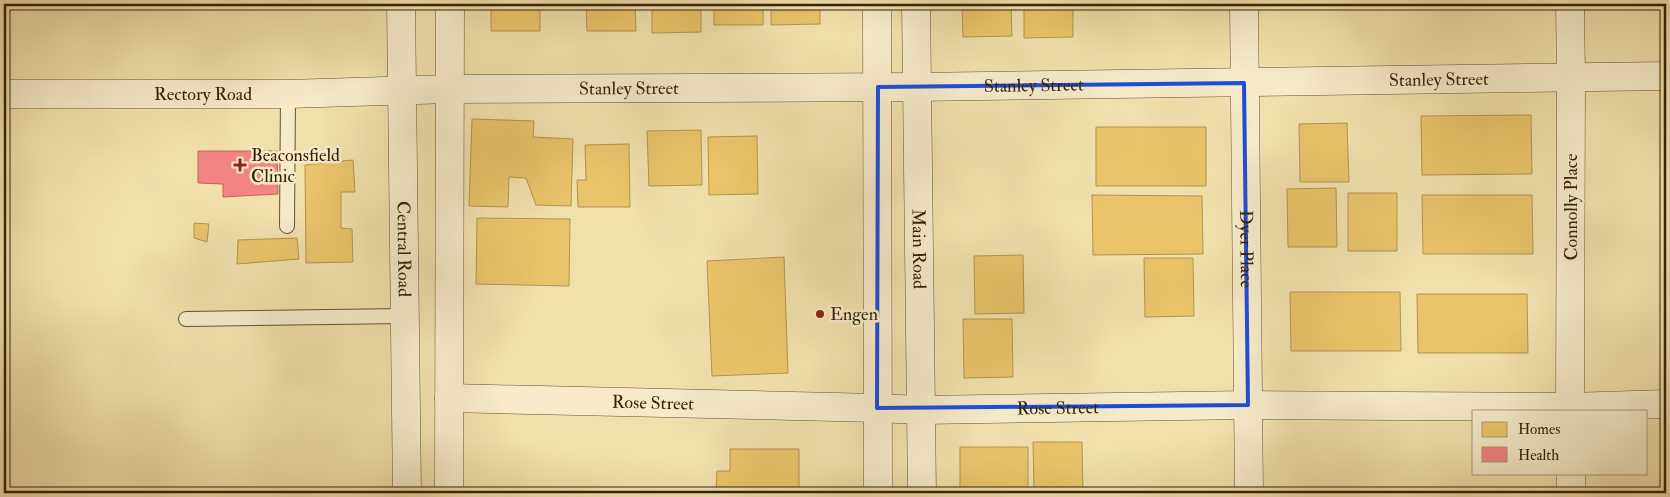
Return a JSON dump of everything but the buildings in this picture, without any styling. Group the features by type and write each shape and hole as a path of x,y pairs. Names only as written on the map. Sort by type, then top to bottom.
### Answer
{"street":[{"name":"Central Road","path":"402,4 406,493"},
{"path":"449,493 450,4"},
{"path":"877,4 878,493"},
{"name":"Main Road","path":"916,4 922,493"},
{"name":"Dyer Place","path":"1244,4 1249,493"},
{"name":"Connolly Place","path":"1570,4 1570,409"},
{"name":"Stanley Street","path":"402,90 916,88 1666,76"},
{"name":"Rectory Road","path":"4,94 288,94 402,90"},
{"name":"Rose Street","path":"449,398 921,410 1248,405 1570,409 1666,404"},
{"path":"1571,474 1571,493"}],"lane":[{"path":"287,226 288,94"},
{"path":"186,319 405,316"}],"highlighted area":[{"path":"1244,83 1248,405 877,408 878,87"}],"place":[{"name":"Beaconsfield Clinic","path":"240,165"},
{"name":"Engen","path":"820,314"}]}
